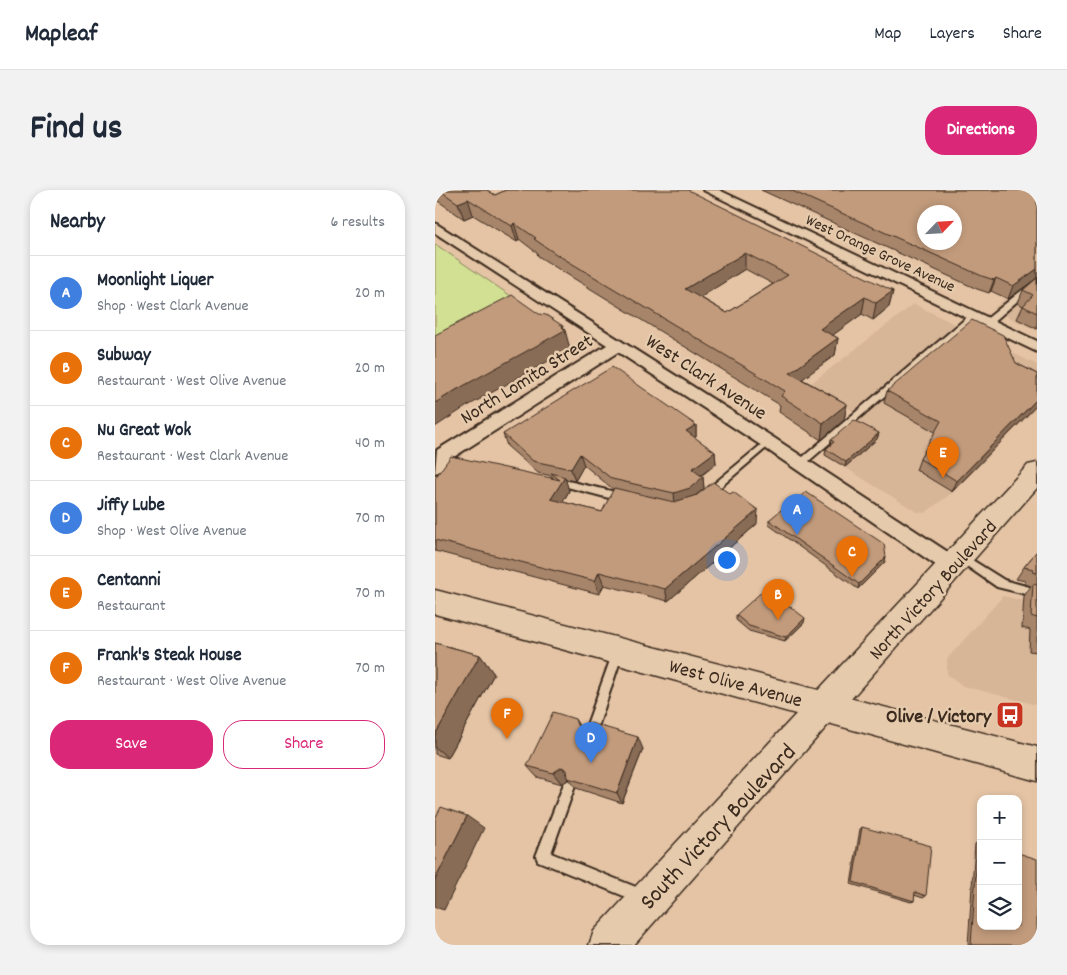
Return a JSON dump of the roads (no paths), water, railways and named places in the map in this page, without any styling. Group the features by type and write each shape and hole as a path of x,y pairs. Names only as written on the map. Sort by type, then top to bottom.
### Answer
{"main road":[{"name":"North Victory Boulevard","path":"826,706 1037,472"},
{"name":"West Olive Avenue","path":"435,602 1037,764"},
{"name":"South Victory Boulevard","path":"608,945 826,706"}],"street":[{"name":"West Orange Grove Avenue","path":"709,190 1037,347"},
{"name":"West Clark Avenue","path":"435,227 800,464 957,562"},
{"name":"North Lomita Street","path":"438,458 618,345"}],"lane":[{"path":"987,323 1037,280"},
{"path":"800,464 974,316"},
{"path":"703,498 768,442"},
{"path":"438,458 460,459"},
{"path":"544,478 638,501"},
{"path":"957,562 1001,584 1037,592"},
{"path":"590,734 619,651"},
{"path":"569,786 543,856 649,900"}],"place":[{"name":"Centanni","path":"943,478"},
{"name":"Moonlight Liquer","path":"797,535"},
{"name":"Nu Great Wok","path":"852,577"},
{"name":"Subway","path":"778,620"},
{"name":"Olive / Victory","path":"1010,715"},
{"name":"Frank's Steak House","path":"507,739"},
{"name":"Jiffy Lube","path":"591,763"}]}
